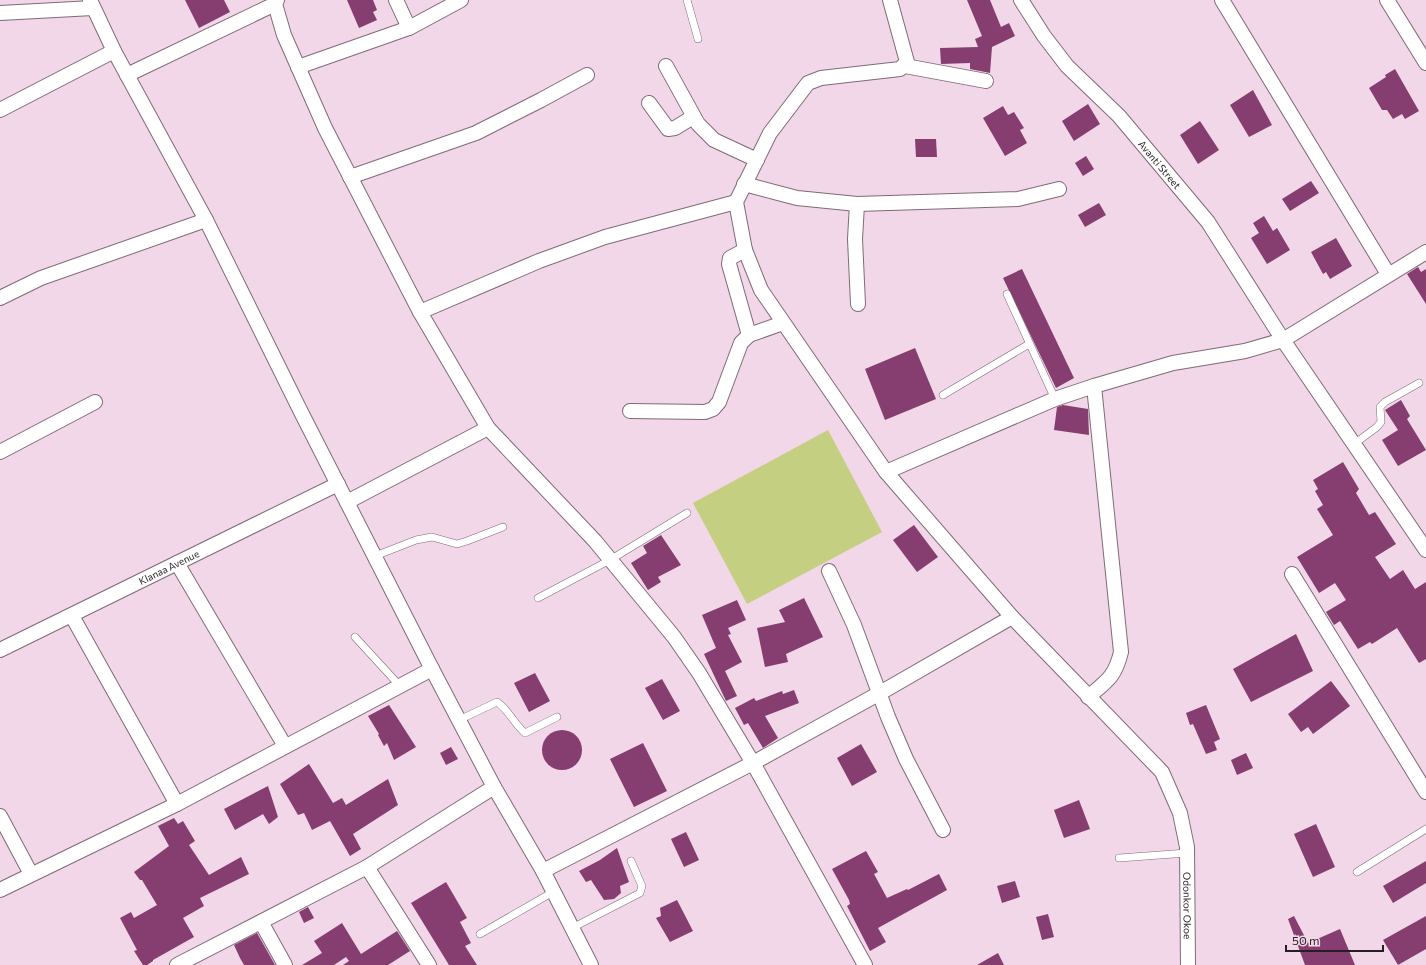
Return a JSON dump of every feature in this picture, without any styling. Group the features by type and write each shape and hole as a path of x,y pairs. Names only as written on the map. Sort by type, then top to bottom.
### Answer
{"street":[{"path":"396,0 409,28"},
{"path":"298,67 409,28 461,0"},
{"path":"890,0 907,62 905,66"},
{"name":"Avanti Street","path":"1021,0 1044,36 1067,66 1118,116 1208,222 1283,340 1426,550"},
{"path":"1222,0 1388,274"},
{"path":"1387,0 1426,63"},
{"path":"127,75 276,2 284,35 325,128 420,312 488,428 595,541 674,637 699,673 753,763 865,965"},
{"path":"0,13 91,4 114,51 206,220 432,669 494,787 542,871 591,965"},
{"path":"0,110 114,51"},
{"path":"666,66 692,117 714,140 756,160"},
{"path":"420,312 539,261 605,236 736,202 756,160 780,118 808,84 821,78 900,69 905,66 986,81"},
{"path":"350,177 476,133 587,75"},
{"path":"649,103 668,129 675,128 692,117"},
{"path":"744,184 797,198 856,204 1018,199 1059,189"},
{"name":"Odonkor Okoe","path":"736,202 744,250 761,290 886,472 1012,617 1162,772 1180,813 1187,850 1188,965"},
{"path":"856,204 854,239 858,304"},
{"path":"0,298 41,278 206,220"},
{"path":"744,250 730,258 729,264 749,334"},
{"path":"886,472 1055,399 1094,386 1173,363 1245,351 1283,340 1426,252"},
{"path":"630,411 705,412 714,408 719,402 741,343 749,334 783,323"},
{"path":"1088,697 1112,676 1118,666 1121,652 1094,386"},
{"path":"0,452 95,402"},
{"path":"348,502 488,428"},
{"name":"Klanaa Avenue","path":"0,650 72,616 338,484"},
{"path":"177,563 284,746"},
{"path":"828,571 854,625 888,717 906,759 943,830"},
{"path":"1292,574 1426,792"},
{"path":"72,616 177,804"},
{"path":"542,871 753,763 880,693 1012,617"},
{"path":"0,890 177,804 432,669"},
{"path":"177,965 368,867 494,787"},
{"path":"0,816 31,874"},
{"path":"368,867 429,965"},
{"path":"260,922 285,965"}],"lane":[{"path":"687,0 698,39"},
{"path":"1007,294 1055,399"},
{"path":"943,395 1030,344"},
{"path":"1354,444 1381,422 1380,407 1385,402 1419,383"},
{"path":"538,598 610,560 687,513"},
{"path":"375,556 416,540 432,537 457,544 503,527"},
{"path":"355,637 400,686"},
{"path":"459,720 496,702 503,706 525,733 557,717"},
{"path":"1357,872 1426,829"},
{"path":"1119,858 1187,850"},
{"path":"572,928 640,893 642,886 631,861"},
{"path":"480,934 553,892"}],"green space":[{"path":"828,430 882,532 747,604 693,503"}],"building":[{"path":"185,0 224,0 230,12 199,28"},
{"path":"347,0 373,0 377,10 373,12 377,20 359,28"},
{"path":"967,0 990,0 1001,27 1009,23 1015,36 992,47 990,73 970,69 970,63 941,64 940,48 978,47 975,39 982,36"},
{"path":"1395,69 1419,111 1405,119 1402,114 1393,119 1387,110 1382,110 1369,88"},
{"path":"1253,90 1272,125 1249,137 1230,105"},
{"path":"1088,104 1100,124 1074,141 1062,121"},
{"path":"1003,106 1008,115 1014,112 1024,128 1020,130 1027,143 1005,156 983,118"},
{"path":"1200,121 1219,150 1198,164 1180,135"},
{"path":"915,139 936,139 937,157 916,157"},
{"path":"1086,156 1094,169 1083,176 1075,163"},
{"path":"1311,181 1319,193 1290,211 1282,199"},
{"path":"1099,203 1106,215 1085,227 1078,215"},
{"path":"1264,216 1273,231 1277,228 1290,250 1267,264 1251,238 1259,233 1253,223"},
{"path":"1336,238 1352,266 1330,279 1326,272 1323,274 1311,252"},
{"path":"1418,267 1421,272 1426,269 1426,304 1407,274"},
{"path":"1022,269 1074,378 1056,388 1003,278"},
{"path":"915,348 936,399 885,420 865,369"},
{"path":"1401,400 1410,416 1407,419 1426,450 1398,466 1382,440 1398,430 1385,410"},
{"path":"1063,405 1088,409 1089,435 1054,430 1057,407"},
{"path":"1343,462 1359,489 1356,493 1369,515 1375,512 1396,544 1375,557 1390,579 1403,570 1415,589 1426,582 1426,659 1419,663 1397,628 1372,644 1370,642 1358,649 1340,621 1334,625 1326,612 1346,600 1335,583 1319,593 1297,557 1333,535 1317,509 1323,505 1315,491 1318,489 1313,480"},
{"path":"914,525 938,557 917,572 893,540"},
{"path":"661,535 681,565 658,577 661,582 648,590 631,563 647,553 643,546"},
{"path":"804,598 823,637 786,654 788,662 765,667 757,628 785,622 779,610"},
{"path":"737,600 746,620 728,628 731,634 728,635 742,662 725,671 737,696 726,701 704,654 716,648 702,615"},
{"path":"1296,634 1313,671 1251,702 1233,669"},
{"path":"535,673 550,701 529,712 514,683"},
{"path":"662,679 680,711 663,720 645,688"},
{"path":"1331,681 1350,706 1313,734 1308,727 1301,732 1288,714"},
{"path":"794,690 799,703 765,716 778,738 763,748 748,723 744,725 735,708 754,698 756,701 782,691 783,694"},
{"path":"389,705 416,747 394,760 387,743 384,746 378,735 379,734 368,716"},
{"path":"1206,705 1220,739 1214,742 1217,750 1206,754 1193,724 1190,725 1186,713"},
{"path":"562,730 570,732 576,736 580,742 582,750 580,758 576,764 570,768 562,770 554,768 548,764 544,758 542,750 544,742 548,736 554,732"},
{"path":"643,743 667,791 634,807 610,759"},
{"path":"861,744 877,772 852,786 837,758"},
{"path":"451,747 458,759 446,765 440,753"},
{"path":"1246,753 1253,768 1237,775 1231,760"},
{"path":"309,764 333,803 342,798 346,805 388,779 398,805 353,834 361,849 350,856 330,821 312,830 304,813 298,815 280,784"},
{"path":"268,786 278,817 269,824 263,814 235,830 224,809"},
{"path":"1079,800 1090,829 1064,838 1054,810"},
{"path":"174,818 178,824 183,821 195,841 189,845 209,875 241,857 249,874 200,898 204,906 183,918 194,937 153,960 147,965 143,965 134,951 137,950 120,918 131,912 134,918 157,905 142,880 140,880 134,872 169,846 158,826"},
{"path":"1316,824 1335,867 1313,877 1294,834"},
{"path":"686,832 699,860 684,867 671,839"},
{"path":"617,848 629,882 620,886 621,893 614,899 604,900 591,880 586,882 579,871 600,860"},
{"path":"866,851 878,872 874,874 887,898 907,889 908,890 939,874 947,890 878,928 886,942 870,951 847,906 850,904 849,900 832,869"},
{"path":"1426,861 1426,883 1393,903 1383,886"},
{"path":"1015,881 1020,897 1002,903 997,886"},
{"path":"446,882 467,918 460,922 471,943 465,946 477,965 449,965 411,903"},
{"path":"677,900 693,931 670,942 656,918 661,916 660,908"},
{"path":"308,907 314,918 304,923 299,912"},
{"path":"1048,914 1054,937 1042,940 1036,917"},
{"path":"1294,916 1308,943 1340,929 1355,965 1305,965 1288,919"},
{"path":"1426,916 1426,949 1398,965 1383,940"},
{"path":"342,923 361,954 397,931 410,951 388,965 343,965 349,961 346,957 334,965 302,965 322,953 314,941"},
{"path":"257,933 275,965 244,965 240,958 234,945"},
{"path":"998,953 1004,965 977,965"}]}
